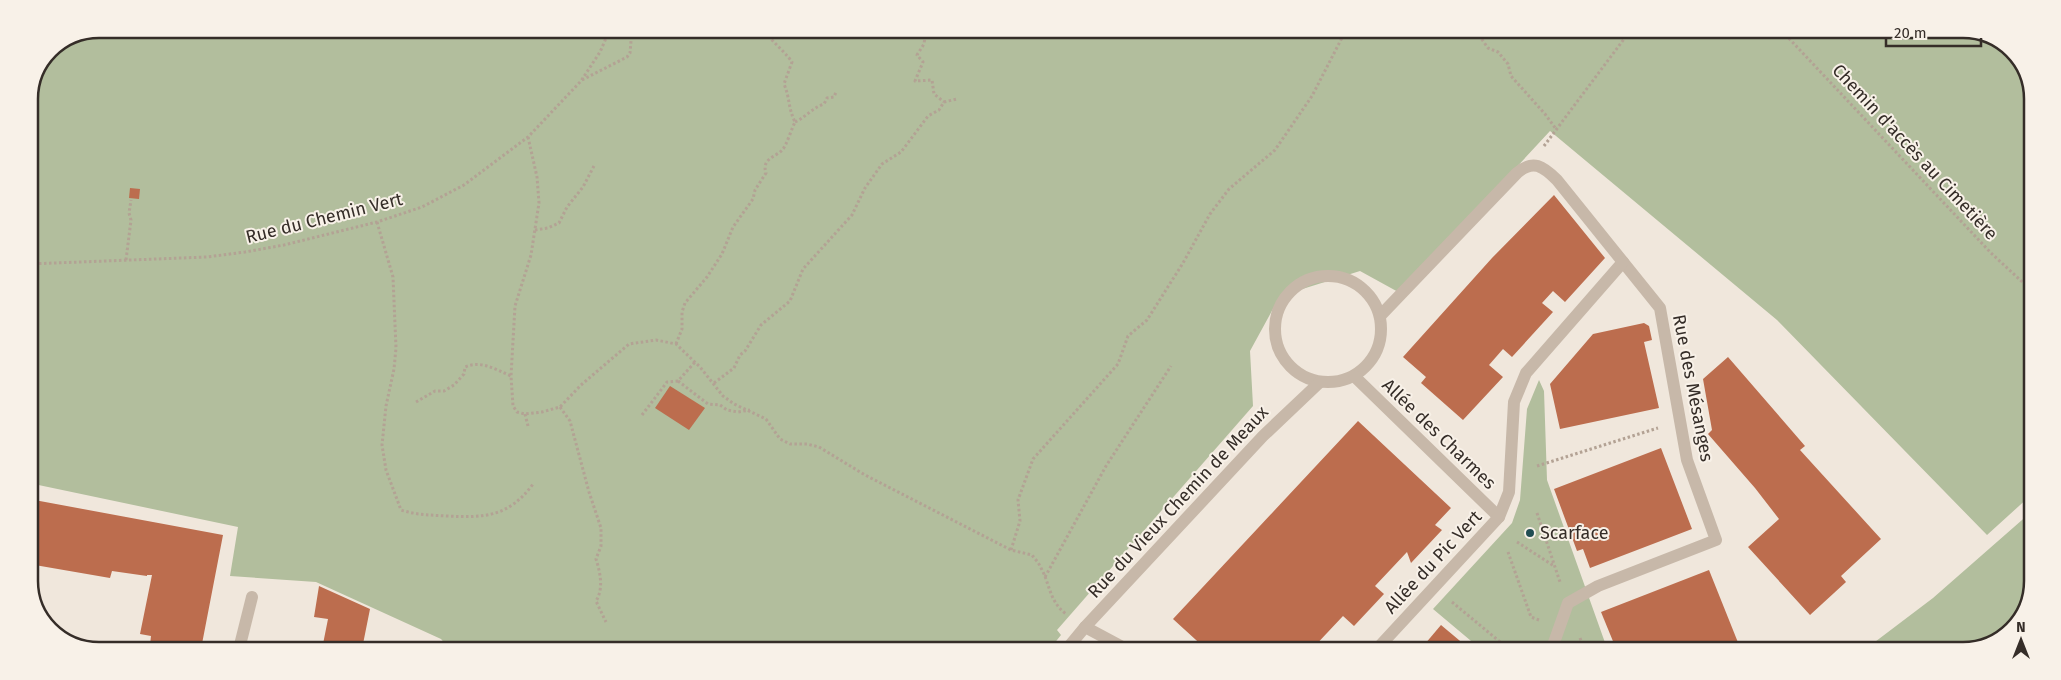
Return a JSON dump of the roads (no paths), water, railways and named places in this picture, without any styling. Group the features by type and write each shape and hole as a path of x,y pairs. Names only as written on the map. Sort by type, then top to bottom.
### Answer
{"street":[{"name":"Rue des Mésanges","path":"1380,316 1517,173 1525,166 1536,165 1550,173 1557,180 1660,308 1687,460 1716,540 1598,586 1568,603 1554,642"},
{"name":"Allée du Pic Vert","path":"1383,642 1499,517 1509,492 1514,402 1526,373 1623,262"},
{"path":"1328,276 1345,279 1361,287 1373,300 1380,316 1382,333 1378,350 1368,365 1354,376 1338,382 1320,382 1304,376 1290,366 1280,352 1275,334 1277,317 1284,301 1295,288 1310,279 1328,276"},
{"name":"Allée des Charmes","path":"1354,376 1499,517"},
{"name":"Rue du Vieux Chemin de Meaux","path":"1073,642 1263,436 1320,382"},
{"path":"241,642 252,596"},
{"path":"1085,627 1113,642"}],"place":[{"name":"Scarface","path":"1530,533"}]}
